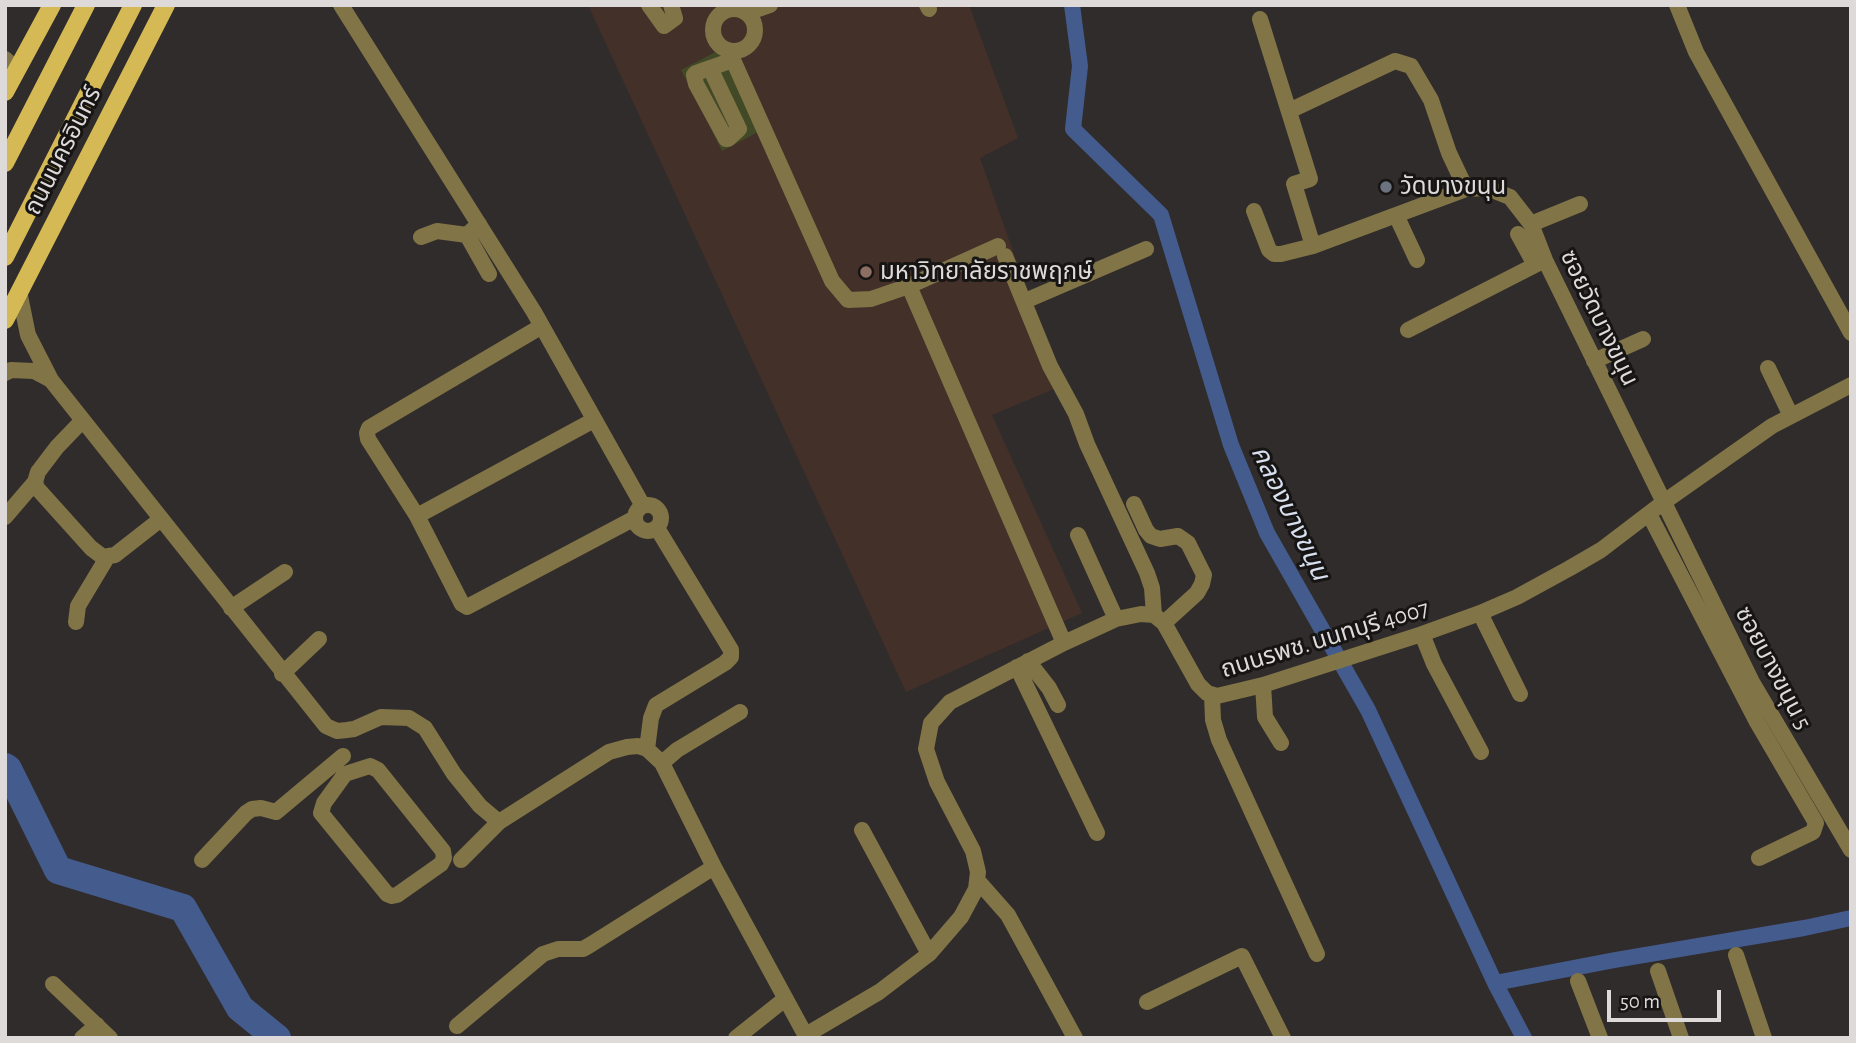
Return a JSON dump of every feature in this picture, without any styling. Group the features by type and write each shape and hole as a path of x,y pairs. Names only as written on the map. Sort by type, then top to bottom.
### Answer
{"main road":[{"path":"6,89 11,64 52,5"},
{"name":"ถนนนครอินทร์","path":"5,163 86,5"},
{"name":"ถนนนครอินทร์","path":"5,257 133,5"},
{"name":"ถนนนครอินทร์","path":"5,320 166,5"}],"street":[{"path":"341,5 473,229 542,326 594,420 639,512"},
{"path":"649,5 661,25 665,26 675,18 671,5"},
{"path":"770,5 747,13 730,9 712,12 716,42 731,55 832,281 848,300 871,299 1001,251 1025,301 1050,366 1076,414 1087,444 1147,573 1159,619"},
{"path":"1677,5 1696,52 1851,333"},
{"path":"710,68 743,49 753,39 754,25 747,13"},
{"path":"1260,19 1310,179 1294,184 1313,246"},
{"path":"1254,211 1269,250 1274,254 1313,246 1466,189 1449,153 1431,100 1411,66 1395,61 1289,111"},
{"name":"ซอยวัดบางขนุน","path":"1466,189 1478,187 1499,191 1510,197 1540,262 1594,360 1664,502"},
{"path":"1525,229 1580,204"},
{"path":"1396,215 1417,260"},
{"path":"421,237 437,231 473,229"},
{"path":"473,229 489,274"},
{"path":"1025,301 1146,249"},
{"path":"1408,330 1540,262"},
{"path":"909,286 1065,643"},
{"path":"19,291 28,335 51,380 326,726 337,731 354,729 381,716 409,718 425,728 454,774 480,806 499,822"},
{"path":"542,326 369,428 368,439 417,516 462,604 467,607 651,504 660,511 661,523 657,528 731,650 725,663 656,705 651,718 647,749"},
{"path":"1594,360 1643,340"},
{"path":"1768,369 1791,416"},
{"path":"5,373 11,370 34,371 51,380"},
{"name":"ถนนรพช. นนทบุรี 4007","path":"1159,619 1198,684 1212,695 1223,696 1423,634 1525,593 1601,550 1749,442 1851,384"},
{"path":"417,516 594,420"},
{"path":"5,517 35,482 38,472 57,447 82,421"},
{"path":"35,482 37,488 99,555 115,555 161,519"},
{"name":"ซอยบางขนุน 5","path":"1664,502 1752,682 1851,850"},
{"path":"461,860 499,822 609,752 638,746 647,749 662,763 714,867 806,1037 879,992 929,954 961,917 978,881 973,851 929,765 926,738 930,723 950,702 1065,643 1116,619 1141,614 1159,619 1197,593 1204,575 1188,543 1178,536 1160,539 1151,536 1134,504"},
{"path":"1649,514 1757,722 1816,823 1813,832 1759,858"},
{"path":"1078,535 1116,619"},
{"path":"76,622 78,606 108,556"},
{"path":"231,608 285,572"},
{"path":"1480,613 1520,694"},
{"path":"1423,634 1440,676 1481,752"},
{"path":"282,674 319,639"},
{"path":"1022,664 1049,688 1058,705"},
{"path":"1022,664 1097,833"},
{"path":"1262,685 1265,717 1281,743"},
{"path":"1212,695 1213,720 1219,740 1317,954"},
{"path":"662,763 677,750 740,712"},
{"path":"345,774 370,766 378,770 443,851 441,864 397,895 392,897 387,894 321,813 324,803 345,774 343,756 347,730"},
{"path":"202,860 246,813 261,808 276,812 343,756"},
{"path":"862,830 929,954"},
{"path":"457,1026 543,954 590,945 714,867"},
{"path":"978,881 1008,915 1075,1038"},
{"path":"1736,955 1764,1038"},
{"path":"1147,1002 1242,956 1280,1037"},
{"path":"1658,971 1681,1038"},
{"path":"1578,981 1600,1038"},
{"path":"53,984 110,1038"},
{"path":"736,1038 785,999"},
{"path":"82,1038 97,1025"}],"shaded area":[{"name":"มหาวิทยาลัยราชพฤกษ์","path":"588,5 969,5 1018,138 980,158 1061,386 992,415 1082,613 906,692"}],"green space":[{"path":"721,49 762,130 722,151 681,70"}],"waterway":[{"name":"คลองบางขนุน","path":"1072,5 1080,66 1073,129 1161,215 1231,445 1267,533 1368,710 1495,983 1524,1038"},
{"path":"5,767 58,870 183,908 240,1008 277,1038"},
{"path":"1495,983 1851,918"}],"place":[{"name":"วัดบางขนุน","path":"1386,187"},
{"name":"มหาวิทยาลัยราชพฤกษ์","path":"866,272"}]}
